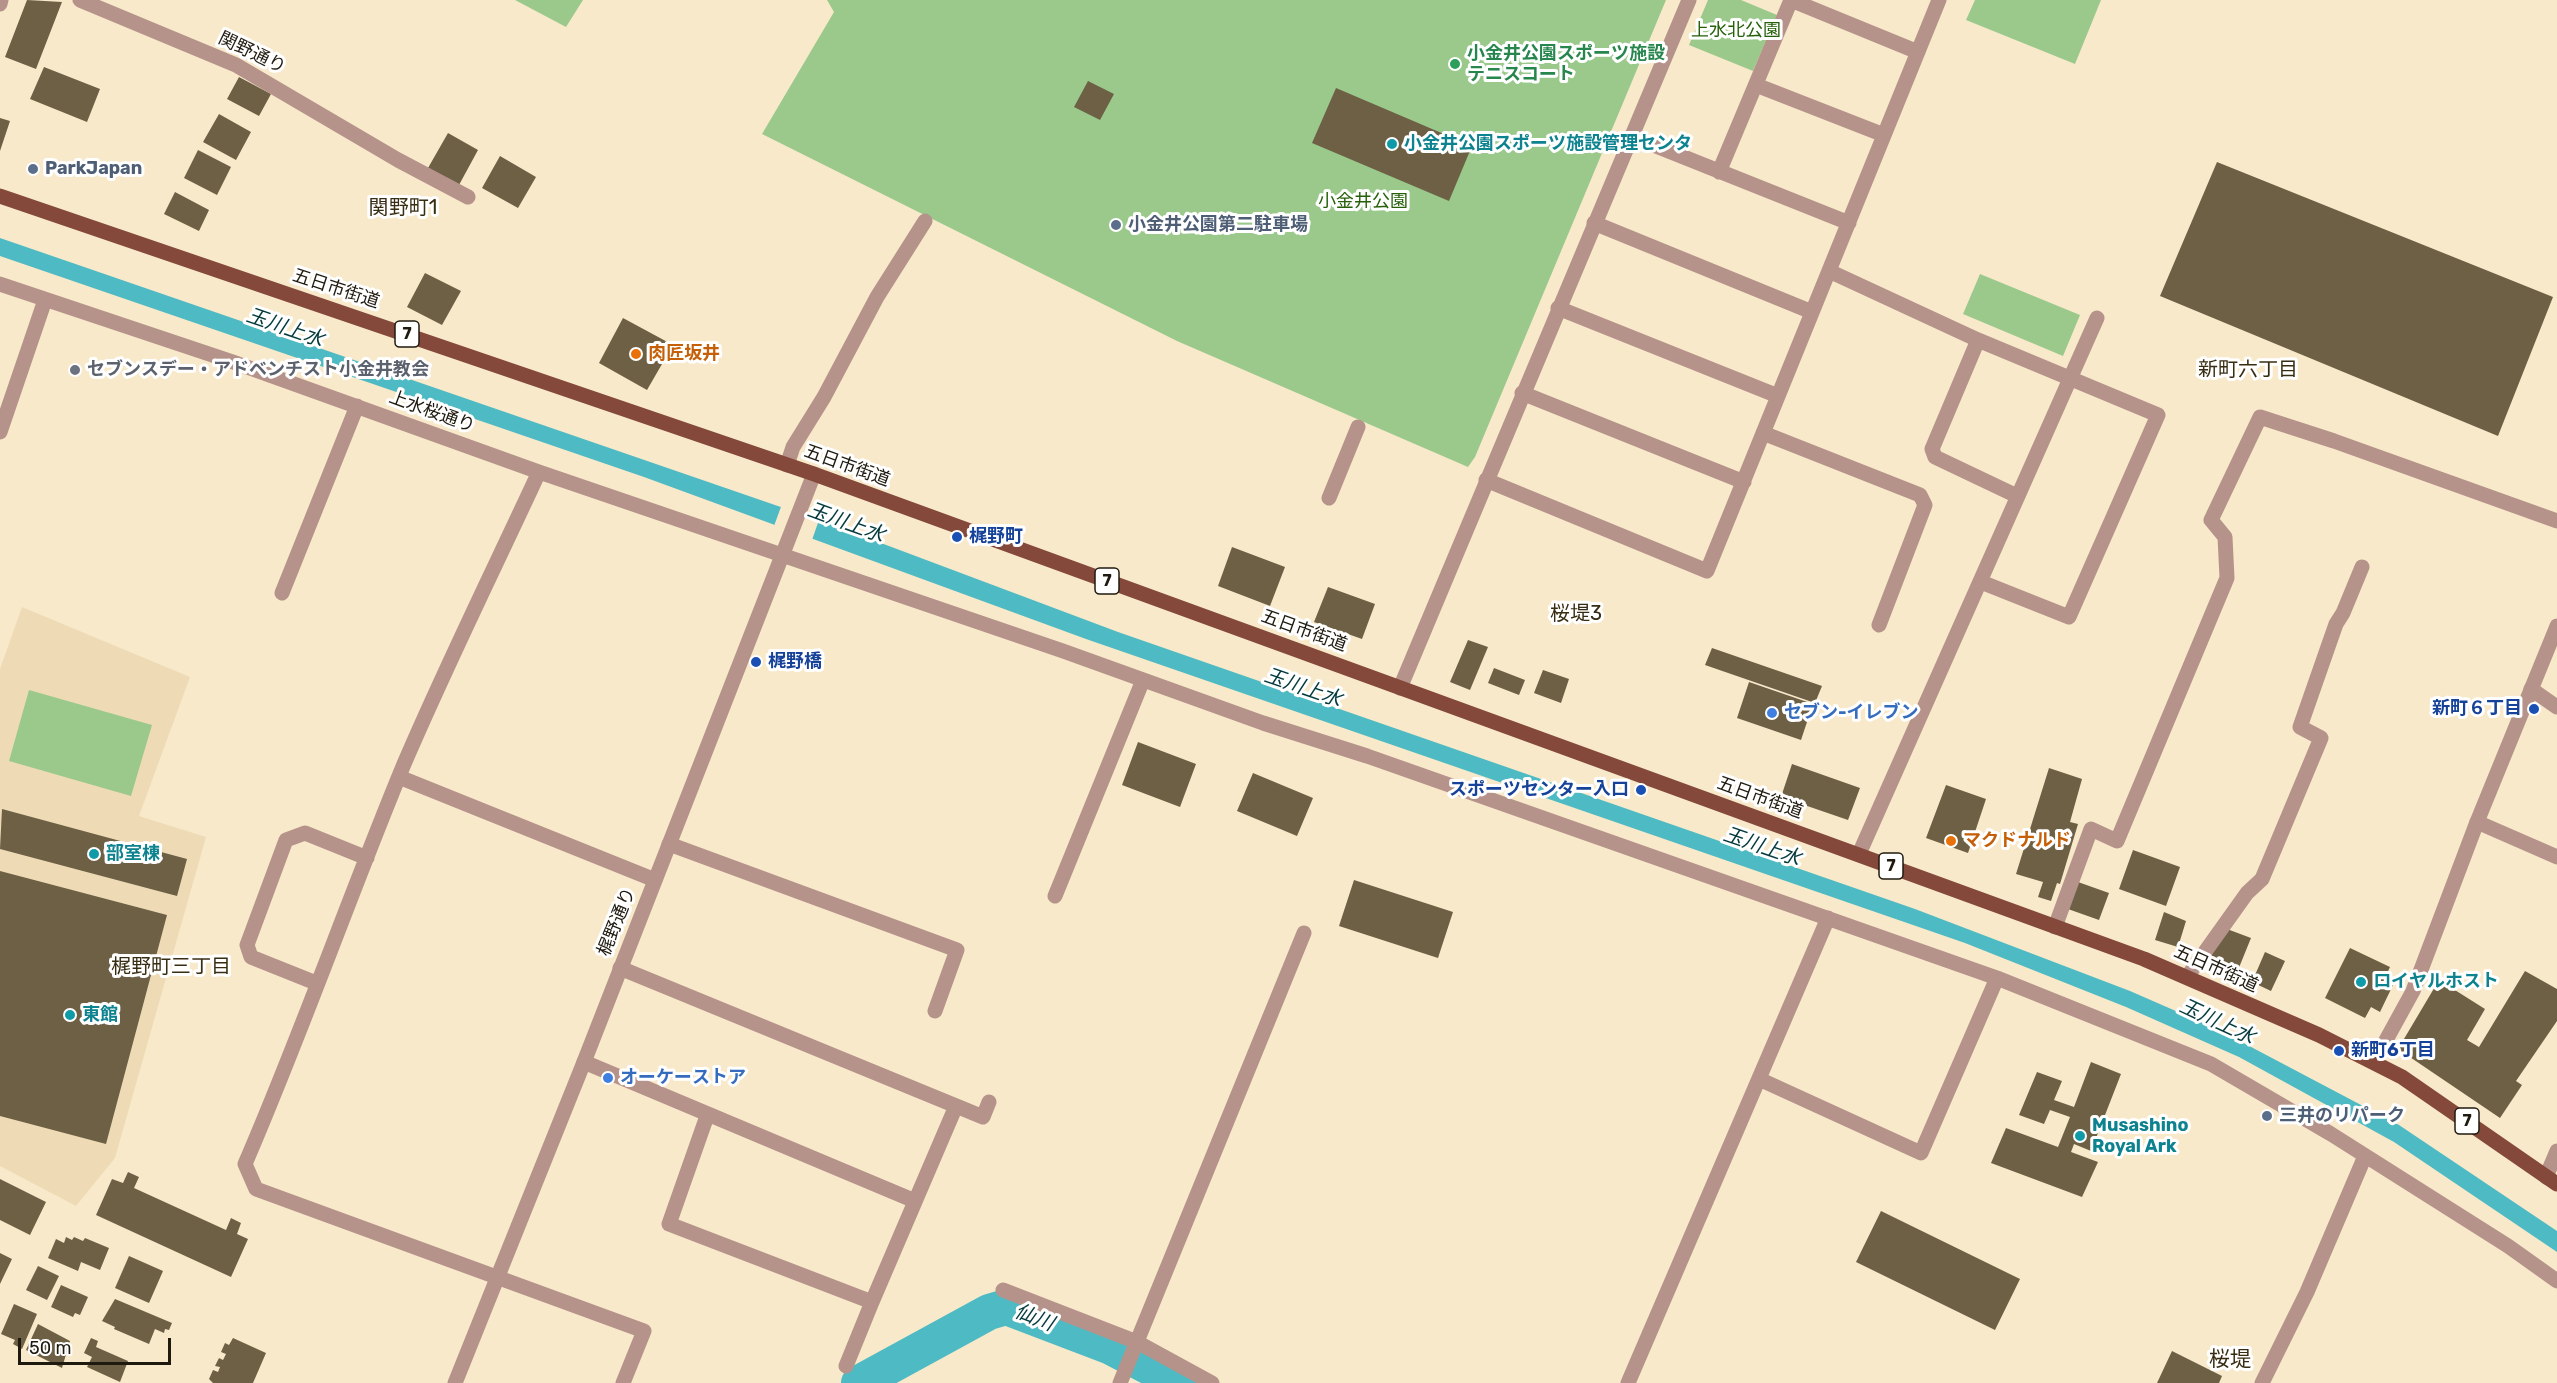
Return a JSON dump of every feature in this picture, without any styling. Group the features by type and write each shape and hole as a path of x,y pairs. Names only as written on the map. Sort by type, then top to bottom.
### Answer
{"main road":[{"name":"五日市街道","path":"0,196 814,474 1858,854 2187,977 2402,1077 2552,1180"}],"street":[{"name":"関野通り","path":"80,0 236,65 398,160 468,197"},
{"path":"1400,688 1689,0"},
{"path":"1719,172 1791,0 1918,52"},
{"path":"1486,480 1707,571 1939,0"},
{"path":"1755,85 1884,135"},
{"path":"1631,136 1849,223"},
{"path":"787,465 793,447 824,397 877,297 925,221"},
{"path":"1594,224 1812,312"},
{"path":"1829,272 1978,340 2158,415 2069,617 1981,582"},
{"name":"上水桜通り","path":"0,285 357,406 539,472 785,550 1143,680 1367,756 1997,978 2211,1064 2365,1156 2508,1246 2557,1281"},
{"path":"0,432 45,300"},
{"path":"1558,308 1778,396"},
{"path":"1858,854 2097,318"},
{"path":"1978,340 1932,449 1935,457 2017,496"},
{"path":"1522,393 1744,482"},
{"path":"282,593 357,406"},
{"path":"2055,927 2091,829 2117,842 2227,578 2225,537 2211,520 2260,417 2334,441 2557,521"},
{"path":"1329,498 1358,428"},
{"path":"1763,433 1920,495 1925,505 1879,625"},
{"path":"539,472 399,777 316,983 280,1082 245,1164 256,1189 644,1331 623,1383"},
{"name":"梶野通り","path":"455,1383 584,1062 814,474"},
{"path":"2187,977 2247,893 2262,879 2321,738 2301,727 2336,624 2362,567"},
{"path":"2374,1062 2413,991 2477,822 2557,626"},
{"path":"1055,896 1143,680"},
{"path":"2531,689 2557,707"},
{"path":"399,777 655,880"},
{"path":"2477,822 2557,857"},
{"path":"316,983 251,957 247,945 286,840 304,832 367,858"},
{"path":"669,844 957,950 935,1011"},
{"path":"1628,1383 1828,918"},
{"path":"1122,1380 1304,933"},
{"path":"620,968 983,1117 989,1102"},
{"path":"1759,1079 1920,1153 1997,978"},
{"path":"584,1062 707,1116 915,1201"},
{"path":"846,1366 956,1106"},
{"path":"707,1116 669,1224 872,1302"},
{"path":"2552,1180 2557,1151"},
{"path":"2262,1383 2307,1292 2365,1156"},
{"path":"1003,1290 1137,1342 1212,1383"}],"shaded area":[{"path":"22,607 190,677 139,816 206,837 115,1158 76,1206 0,1166 0,669"}],"green space":[{"path":"515,0 583,0 566,27"},
{"name":"小金井公園","path":"827,0 1666,0 1475,457 1468,467 1177,341 762,134 834,12"},
{"name":"上水北公園","path":"1708,0 1741,0 1777,15 1753,71 1689,45"},
{"path":"1975,0 2101,0 2075,64 1966,20"},
{"path":"1980,274 2080,315 2063,356 1963,314"},
{"path":"29,690 152,725 131,796 9,761"}],"water":[{"path":"0,238 833,525 1118,632 1915,909 2130,991 2217,1029 2399,1125 2557,1231 2557,1252 2394,1142 2239,1057 2126,1007 1965,943 1086,639 644,477 0,256"}],"pier":[{"path":"782,504 820,517 812,540 774,526"}],"building":[{"path":"27,0 62,2 36,69 5,57"},
{"path":"44,67 100,89 87,122 30,99"},
{"path":"239,77 271,94 259,116 227,99"},
{"path":"1088,81 1114,94 1100,120 1074,107"},
{"name":"小金井公園スポーツ施設管理センタ","path":"1336,88 1472,146 1449,201 1312,143"},
{"path":"219,114 251,132 236,160 203,142"},
{"path":"0,118 10,121 0,151"},
{"path":"448,133 478,150 459,185 428,168"},
{"path":"198,150 231,167 217,195 184,178"},
{"path":"500,156 536,177 518,208 482,188"},
{"path":"2217,162 2553,297 2498,436 2160,296"},
{"path":"175,192 209,210 199,231 164,214"},
{"path":"425,273 461,291 442,325 407,307"},
{"name":"肉匠坂井","path":"623,318 673,345 647,390 599,363"},
{"path":"1232,547 1285,567 1270,606 1218,586"},
{"path":"1328,587 1375,604 1362,639 1314,622"},
{"path":"1468,640 1488,647 1470,690 1450,682"},
{"path":"1712,648 1822,686 1815,703 1705,665"},
{"path":"1494,668 1525,680 1519,695 1488,683"},
{"path":"1543,670 1569,679 1561,703 1534,693"},
{"path":"1749,682 1813,704 1801,740 1737,718"},
{"path":"1138,742 1196,764 1180,807 1122,785"},
{"path":"1792,764 1860,788 1848,820 1781,797"},
{"path":"2049,768 2082,779 2070,822 2078,824 2060,884 2057,883 2051,901 2038,897 2043,882 2016,874"},
{"path":"1253,773 1313,798 1297,836 1237,811"},
{"path":"1946,785 1986,799 1968,853 1926,838"},
{"name":"部室棟","path":"2,809 187,859 177,896 0,849"},
{"path":"2133,850 2180,867 2166,906 2119,889"},
{"name":"東館","path":"0,871 167,915 106,1144 0,1116"},
{"path":"1354,880 1453,912 1438,958 1339,926"},
{"path":"2078,882 2109,893 2099,920 2068,909"},
{"path":"2164,912 2186,921 2178,947 2155,940"},
{"path":"2227,929 2251,938 2238,970 2209,958"},
{"name":"ロイヤルホスト","path":"2350,948 2390,967 2384,980 2393,985 2380,1012 2371,1007 2365,1018 2325,998"},
{"path":"2265,952 2285,961 2271,991 2252,982"},
{"path":"2525,971 2557,989 2557,1021 2516,1081 2522,1085 2500,1118 2398,1049 2439,980 2485,1009 2467,1040 2479,1047"},
{"name":"Musashino Royal Ark","path":"2091,1062 2121,1074 2091,1151 2074,1144 2071,1152 2098,1162 2082,1197 1991,1163 2006,1128 2058,1147 2070,1117 2050,1110 2044,1124 2019,1115 2037,1072 2062,1081 2054,1100 2074,1107"},
{"path":"128,1172 139,1177 134,1188 226,1230 231,1218 241,1223 237,1234 248,1239 231,1277 96,1215 112,1179 123,1183"},
{"path":"0,1179 46,1202 30,1235 0,1220"},
{"path":"1881,1211 2020,1279 1995,1330 1856,1262"},
{"path":"66,1237 72,1240 74,1237 83,1241 85,1238 109,1248 100,1270 81,1262 78,1271 48,1258 56,1239 64,1243"},
{"path":"0,1253 12,1259 0,1284"},
{"path":"129,1256 163,1271 149,1303 115,1288"},
{"path":"38,1266 59,1276 47,1300 26,1290"},
{"path":"61,1285 88,1297 80,1315 75,1313 73,1317 51,1307"},
{"path":"115,1299 172,1323 169,1330 165,1329 164,1333 155,1329 149,1344 114,1329 115,1327 102,1321"},
{"path":"14,1304 37,1314 22,1349 13,1344 15,1340 1,1334"},
{"path":"38,1324 70,1341 62,1368 26,1350"},
{"path":"91,1338 98,1341 96,1347 128,1361 120,1382 87,1367 92,1357 84,1353"},
{"path":"233,1338 266,1353 253,1383 213,1383 209,1379 213,1370 218,1372 220,1367 215,1366 219,1358 223,1360 226,1354 221,1352 225,1343 229,1345"},
{"path":"2172,1351 2222,1376 2219,1383 2157,1383"}],"waterway":[{"name":"仙川","path":"859,1383 989,1312 1006,1307 1111,1347 1180,1383"}],"place":[{"name":"小金井公園スポーツ施設 テニスコート","path":"1455,64"},
{"name":"小金井公園スポーツ施設管理センタ","path":"1392,144"},
{"name":"ParkJapan","path":"33,169"},
{"name":"小金井公園第二駐車場","path":"1116,225"},
{"name":"肉匠坂井","path":"636,354"},
{"name":"セブンスデー・アドベンチスト小金井教会","path":"75,370"},
{"name":"梶野町","path":"957,537"},
{"name":"梶野橋","path":"756,662"},
{"name":"新町６丁目","path":"2534,709"},
{"name":"セブン-イレブン","path":"1772,713"},
{"name":"スポーツセンター入口","path":"1641,790"},
{"name":"マクドナルド","path":"1951,841"},
{"name":"部室棟","path":"94,854"},
{"name":"ロイヤルホスト","path":"2361,982"},
{"name":"東館","path":"70,1015"},
{"name":"新町6丁目","path":"2339,1051"},
{"name":"オーケーストア","path":"608,1078"},
{"name":"三井のリパーク","path":"2267,1116"},
{"name":"Musashino Royal Ark","path":"2080,1136"}],"district":[{"name":"関野町1","path":"403,208"},
{"name":"新町六丁目","path":"2248,370"},
{"name":"桜堤3","path":"1576,614"},
{"name":"梶野町三丁目","path":"171,967"},
{"name":"桜堤","path":"2230,1360"}],"water label":[{"name":"玉川上水","path":"285,328"},
{"name":"玉川上水","path":"846,523"},
{"name":"玉川上水","path":"1303,688"},
{"name":"玉川上水","path":"1762,847"},
{"name":"玉川上水","path":"2217,1022"}]}
